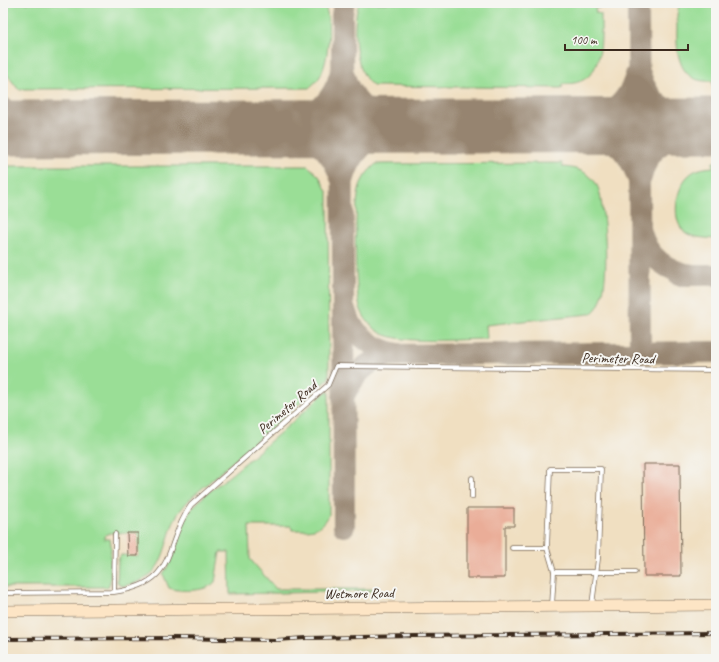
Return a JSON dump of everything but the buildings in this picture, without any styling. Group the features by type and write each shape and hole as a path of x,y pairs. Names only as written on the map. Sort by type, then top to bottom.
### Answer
{"main road":[{"name":"Wetmore Road","path":"3,611 716,606"}],"lane":[{"name":"Perimeter Road","path":"3,592 114,592 131,590 144,584 158,574 165,565 181,519 191,505 328,385 336,366 716,370"},
{"path":"552,607 554,572 547,548 550,469 601,469 598,560 595,572 592,606"},
{"path":"472,478 472,497"},
{"path":"114,592 115,534"},
{"path":"512,548 547,548"},
{"path":"554,572 635,572"}],"green space":[{"path":"3,3 324,3 329,29 328,49 324,67 320,76 309,88 18,89 3,69"},
{"path":"359,3 598,3 600,8 595,8 596,13 601,14 601,38 598,61 587,78 577,83 563,84 562,88 373,86 362,70 358,59 355,23"},
{"path":"681,3 716,3 716,87 713,87 712,81 701,81 692,78 682,65 677,48 677,15"},
{"path":"713,162 716,162 716,239 689,235 681,228 676,213 676,205 680,188 684,181 696,170 713,167"},
{"path":"562,163 563,167 581,171 591,177 598,187 600,194 604,221 606,259 602,295 597,308 589,314 486,325 487,339 403,339 391,337 381,333 368,322 361,311 358,298 356,227 360,186 366,174 376,164"},
{"path":"3,166 308,166 319,176 328,193 329,378 190,499 175,519 160,562 147,577 136,582 122,586 117,582 118,560 121,555 138,556 138,533 110,533 105,535 104,539 110,539 111,545 110,583 108,587 3,587"},
{"path":"327,391 329,391 329,515 322,525 309,530 292,530 291,526 249,526 250,559 276,589 376,589 377,591 230,594 229,552 220,552 215,582 206,588 180,590 169,588 163,574 171,560 181,528 194,506"}],"taxiway":[{"path":"344,3 342,15 344,526"},
{"path":"638,3 640,353"},
{"path":"640,74 649,94 664,109 682,119 704,125"},
{"path":"261,127 292,123 308,117 316,112 333,92 340,75"},
{"path":"344,75 350,91 367,110 382,119 393,123 411,126"},
{"path":"567,126 591,121 610,112 626,97 632,87 636,75"},
{"path":"3,108 24,121 58,128"},
{"path":"641,177 644,166 656,149 664,142 682,132 704,125"},
{"path":"344,178 350,162 367,142 390,130 408,127"},
{"path":"574,127 585,129 604,136 621,148 633,165 637,176"},
{"path":"276,129 298,132 317,142 331,158 337,167 341,178"},
{"path":"641,232 648,249 660,262 675,271 693,275"},
{"path":"679,275 716,275"},
{"path":"344,307 347,316 357,332 371,344 389,352 398,354"},
{"path":"343,397 351,382 361,370 373,361 389,355 716,352"}],"runway":[{"path":"3,128 716,125"}],"railway":[{"path":"3,639 176,638 276,640 414,636 716,633"}]}
